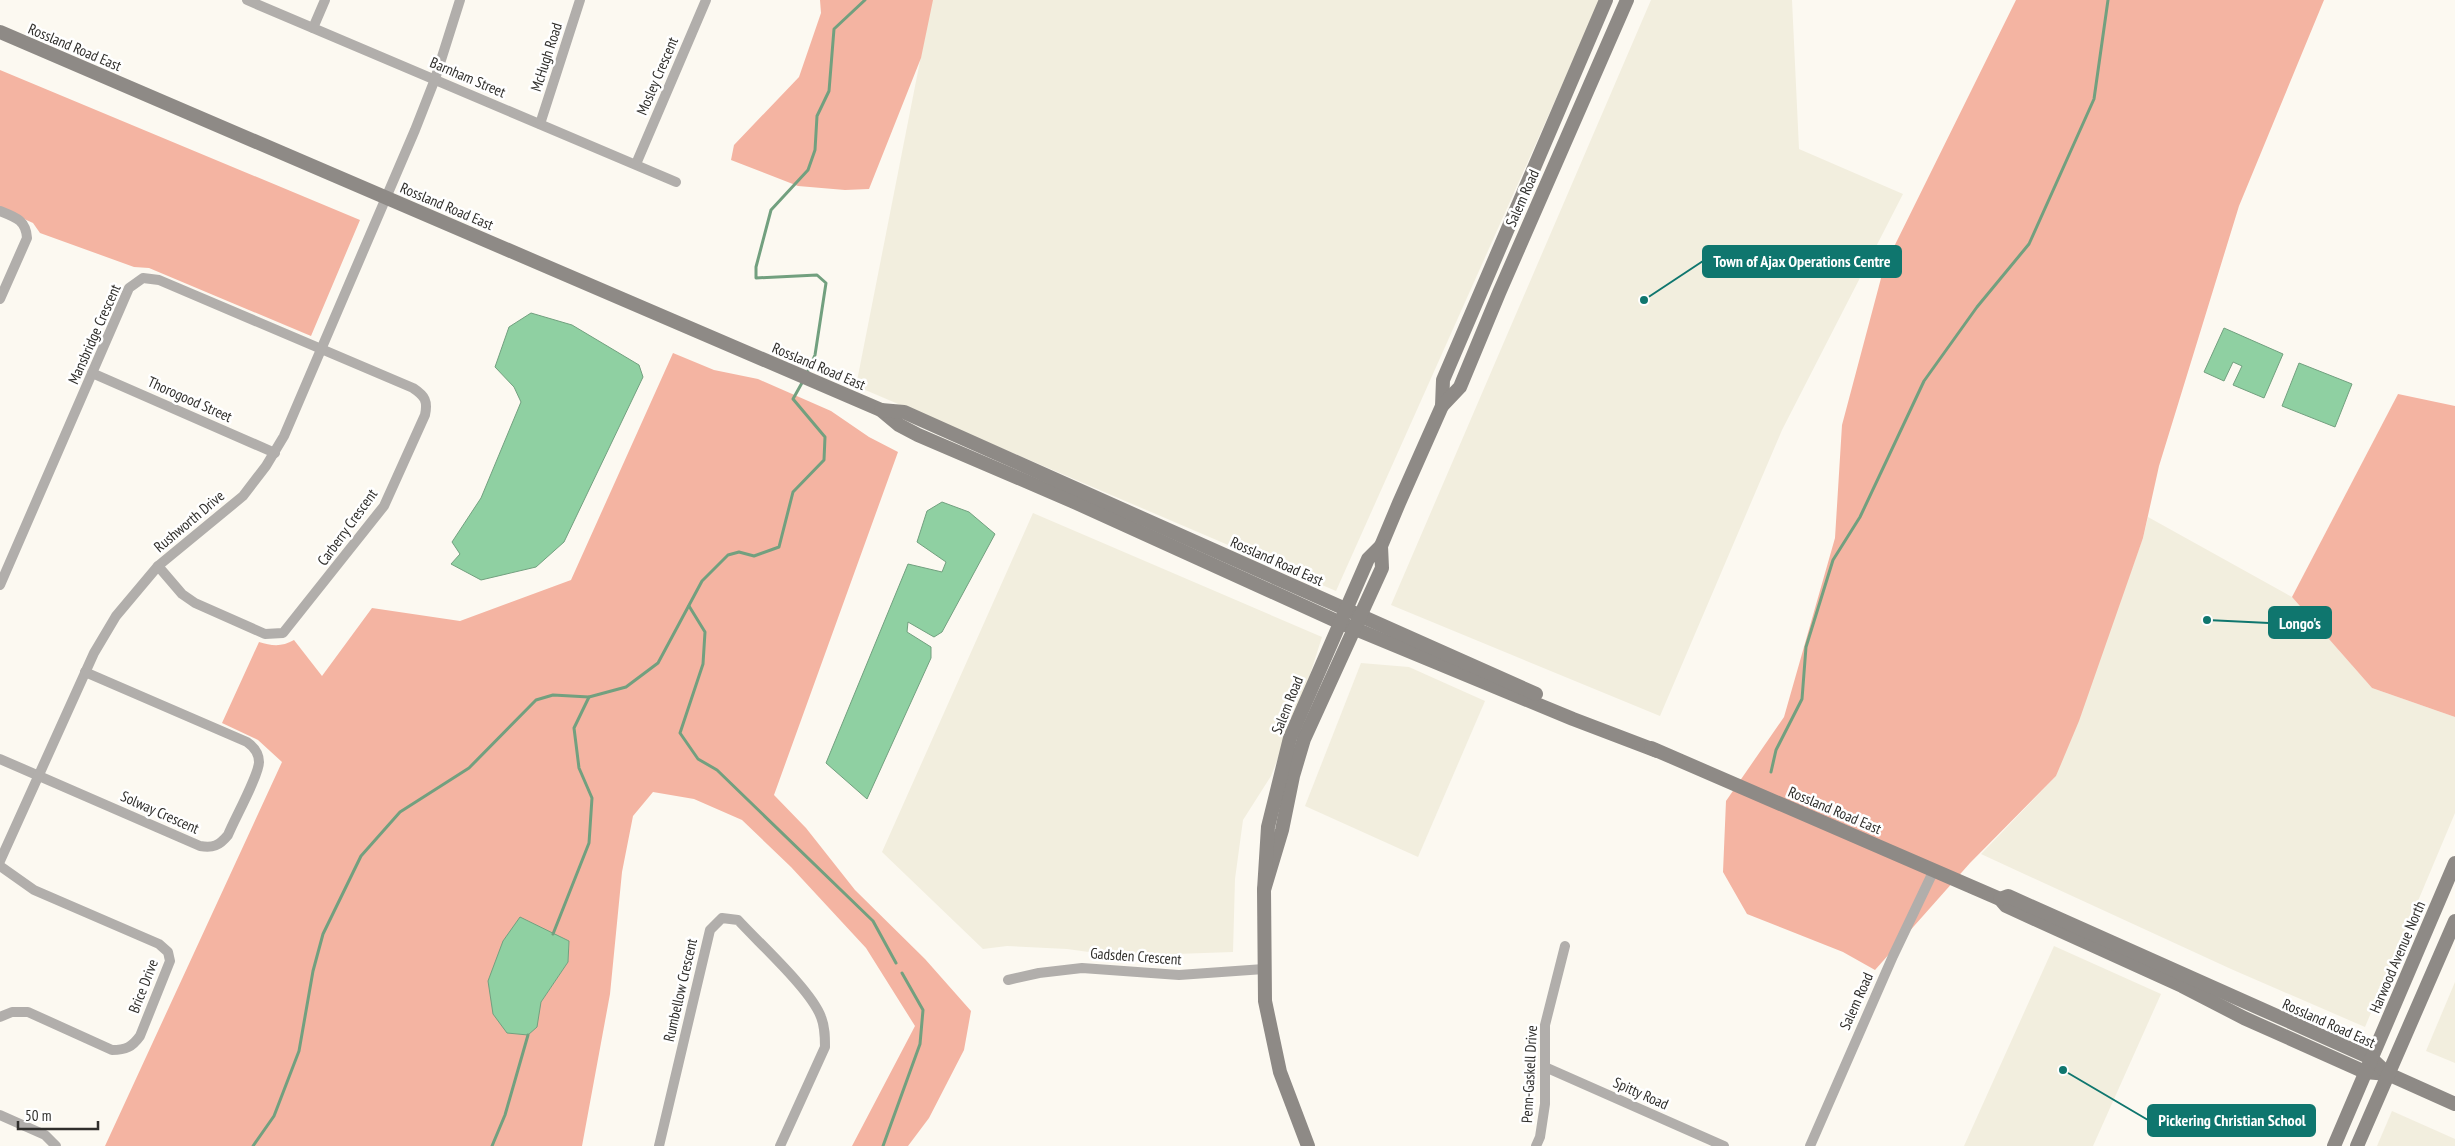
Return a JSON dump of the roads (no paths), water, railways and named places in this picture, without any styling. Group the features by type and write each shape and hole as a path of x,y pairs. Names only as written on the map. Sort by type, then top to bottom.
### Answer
{"main road":[{"name":"Salem Road","path":"1442,406 1443,380 1606,0"},
{"name":"Salem Road","path":"1264,890 1282,830 1293,776 1304,740 1382,568 1382,546 1442,406 1460,387 1627,0"},
{"name":"Rossland Road East","path":"0,32 881,410 899,425 918,435 1114,519 1341,622 1357,621"},
{"name":"Rossland Road East","path":"881,410 904,412 1346,609 1357,621 2000,899 2006,906 2182,986 2244,1018 2365,1072 2388,1074"},
{"name":"Salem Road","path":"1308,1146 1280,1072 1265,1002 1264,890 1268,827 1290,738 1368,559 1382,546"},
{"name":"Harwood Avenue North","path":"2334,1146 2455,862"},
{"name":"Rossland Road East","path":"2000,899 2008,896 2012,897 2371,1058 2388,1074"},
{"path":"2357,1146 2455,921"},
{"path":"2388,1074 2455,1104"}],"street":[{"name":"Barnham Street","path":"247,0 676,182"},
{"path":"313,28 325,0"},
{"name":"Rushworth Drive","path":"0,861 40,776 85,672 116,616 158,566 232,507 253,484 275,453 321,350 435,79 460,0"},
{"name":"McHugh Road","path":"540,124 580,0"},
{"name":"Mosley Crescent","path":"636,164 706,0"},
{"path":"0,211 22,221 26,230 26,238 0,299"},
{"name":"Mansbridge Crescent","path":"0,585 129,288 143,278 159,280 321,350"},
{"name":"Carberry Crescent","path":"158,566 182,594 195,603 265,634 275,635 283,633 290,626 375,519 392,491 425,415 427,405 424,395 414,388 321,350"},
{"name":"Thorogood Street","path":"92,373 275,453"},
{"name":"Solway Crescent","path":"40,776 200,846 212,848 220,844 228,835 258,769 258,755 254,747 247,742 85,672"},
{"path":"0,758 40,776"},
{"name":"Brice Drive","path":"0,866 34,890 159,944 168,952 170,961 140,1036 133,1046 123,1050 112,1050 28,1012 12,1012 0,1017"},
{"name":"Salem Road","path":"1810,1146 1893,956 1934,870"},
{"name":"Rumbellow Crescent","path":"660,1146 710,930 722,918 738,920 808,994 821,1016 825,1047 820,1062 792,1116 780,1146"},
{"name":"Penn-Gaskell Drive","path":"1536,1146 1540,1137 1545,1104 1545,1025 1565,946"},
{"name":"Gadsden Crescent","path":"1008,980 1039,972 1082,968 1179,975 1264,969"},
{"name":"Spitty Road","path":"1545,1067 1724,1146"},
{"path":"0,1115 45,1135 56,1146"}],"waterway":[{"path":"807,373 815,355 826,283 817,275 756,278 756,267 771,210 808,170 815,150 817,116 829,91 834,29 865,0"},
{"path":"1771,772 1776,750 1802,699 1806,647 1833,560 1860,517 1924,381 1977,307 2029,244 2094,99 2108,0"},
{"path":"253,1146 274,1116 299,1051 313,971 323,934 361,856 400,812 469,768 536,700 553,695 589,697 626,687 658,663 702,581 728,555 739,552 754,556 779,547 793,492 824,460 825,437 793,399 803,381"},
{"path":"689,606 705,632 703,664 680,733 698,759 717,770 873,921 896,963"},
{"path":"553,934 589,843 592,798 579,768 574,728 589,697"},
{"path":"883,1146 920,1044 923,1010 902,973"},
{"path":"492,1146 505,1115 528,1035"}],"place":[{"name":"Town of Ajax Operations Centre","path":"1644,300"},
{"name":"Longo's","path":"2207,620"},
{"name":"Pickering Christian School","path":"2063,1070"}]}
